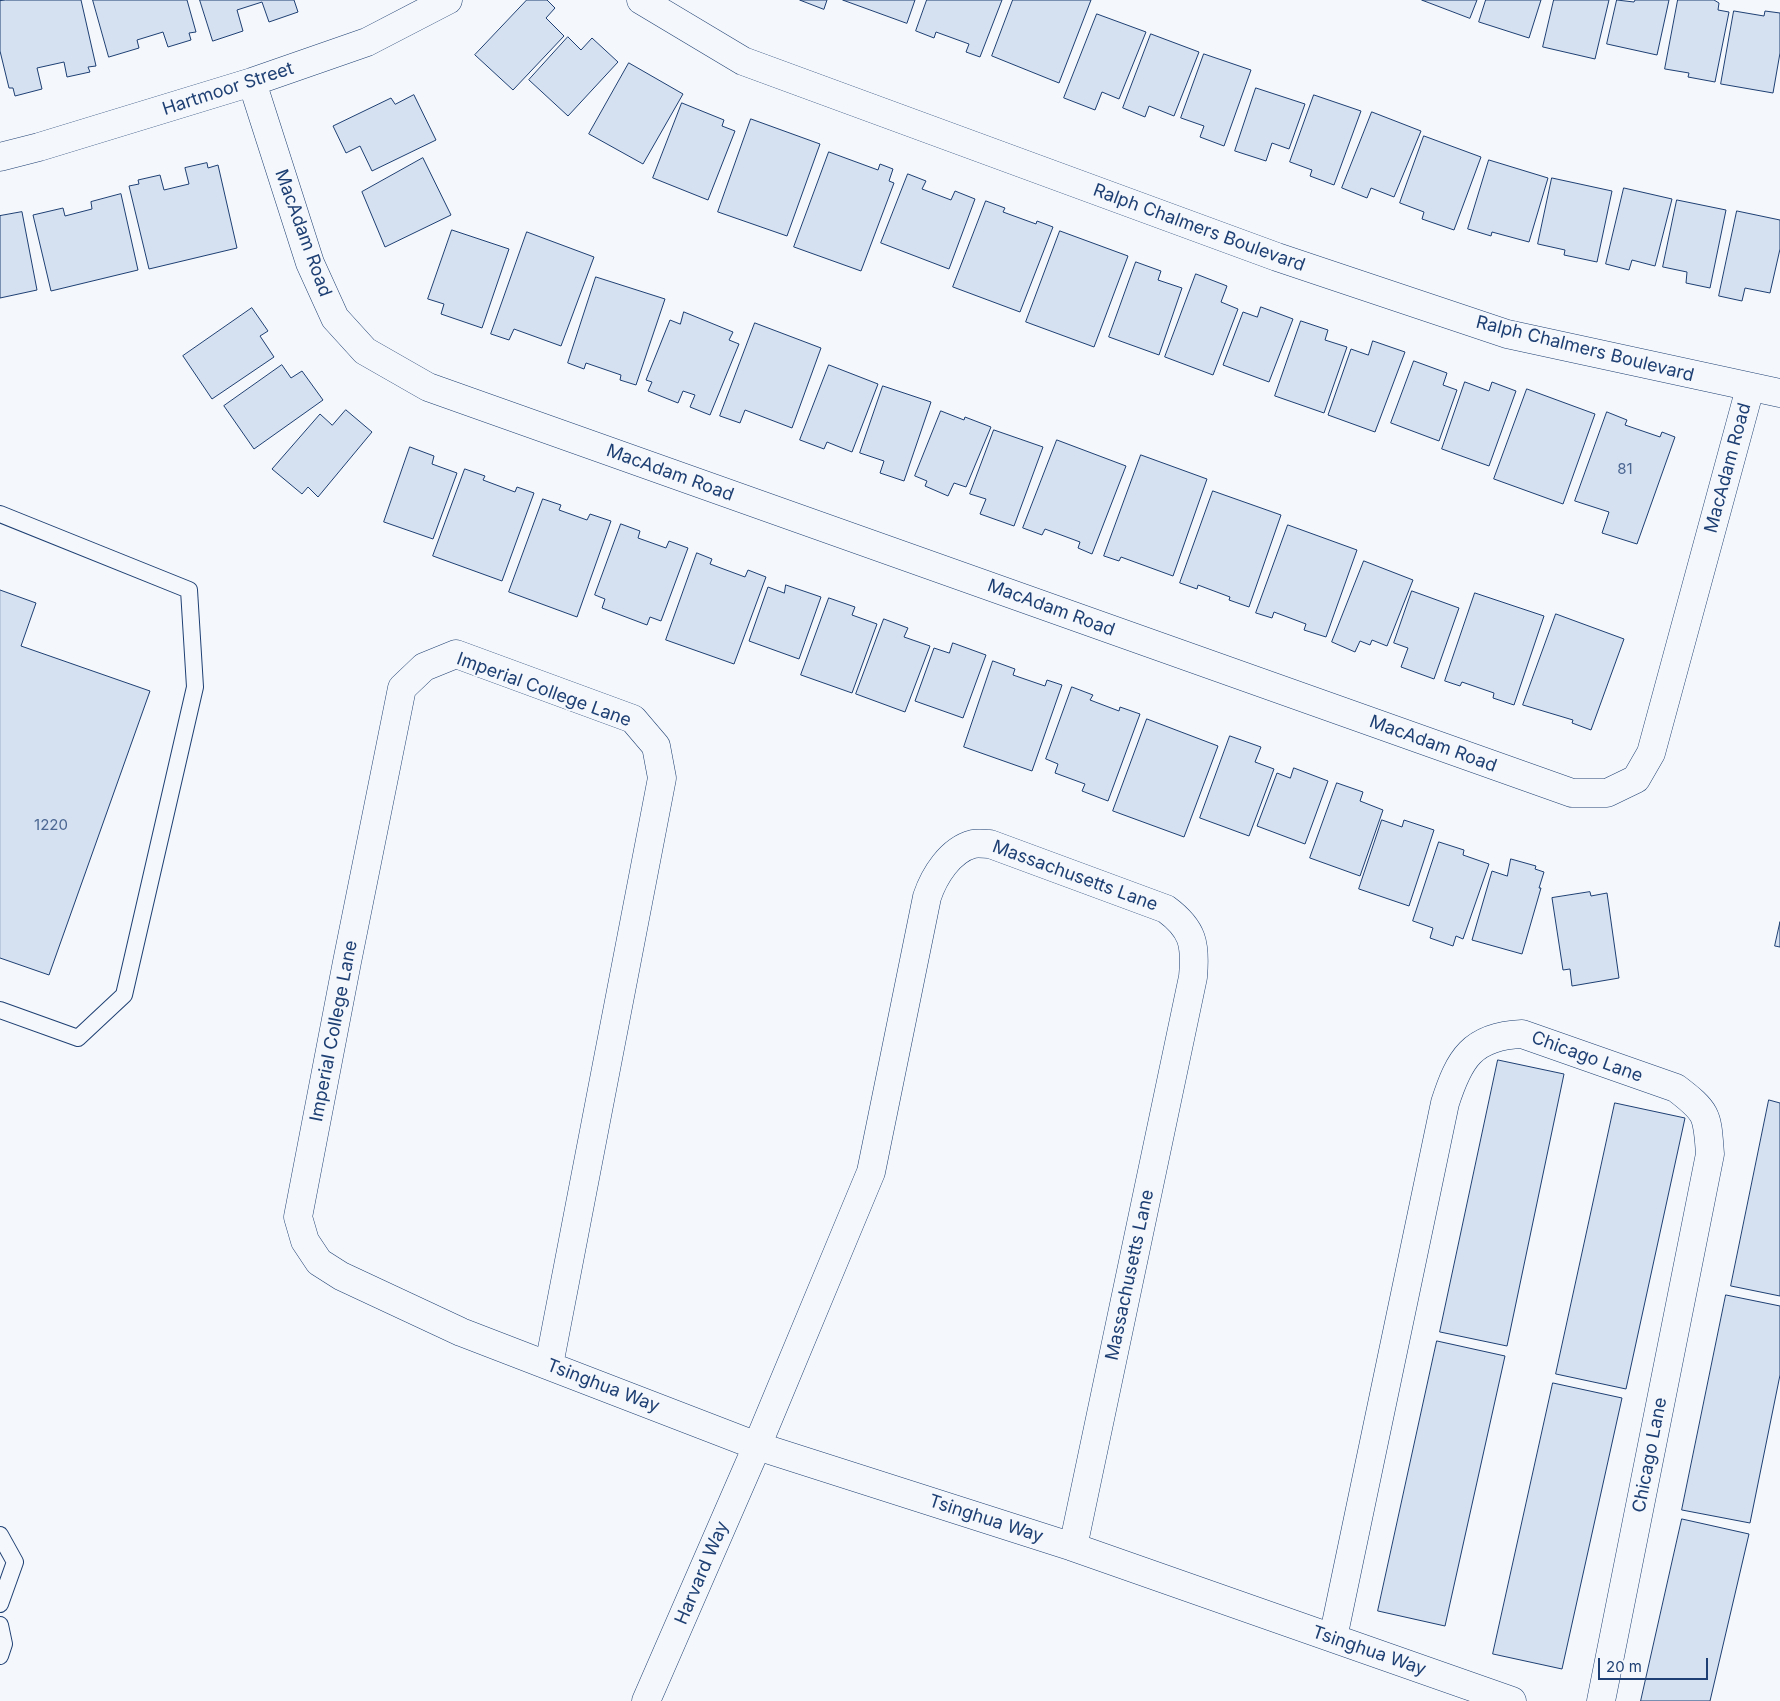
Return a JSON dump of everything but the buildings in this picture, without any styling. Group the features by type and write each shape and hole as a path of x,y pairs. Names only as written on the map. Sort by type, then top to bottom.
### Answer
{"street":[{"name":"Hartmoor Street","path":"0,157 39,147 252,82 367,42 448,0"},
{"name":"Ralph Chalmers Boulevard","path":"641,0 743,61 1277,257 1506,334 1780,393"},
{"name":"MacAdam Road","path":"252,82 310,263 334,318 365,351 428,387 1572,793 1607,793 1636,780 1651,753 1750,388"},
{"name":"Imperial College Lane","path":"461,1332 341,1276 319,1262 305,1242 298,1217 402,688 424,666 456,654 633,719 656,746 662,778 549,1364"},
{"name":"Massachusetts Lane","path":"757,1446 870,1172 927,897 933,880 944,864 958,853 973,844 990,844 1166,909 1180,920 1194,945 1193,977 1073,1547"},
{"name":"Chicago Lane","path":"1333,1638 1445,1104 1454,1075 1468,1054 1484,1041 1500,1035 1522,1034 1676,1088 1694,1102 1707,1118 1710,1154 1601,1701"},
{"name":"Tsinghua Way","path":"461,1332 549,1364 757,1446 1073,1547 1512,1701"},
{"name":"Harvard Way","path":"646,1701 757,1446"}],"lane":[{"path":"0,514 189,590 195,686 124,995 78,1038 0,1010"},
{"path":"0,1535 15,1562 0,1604"},
{"path":"0,1625 4,1644 0,1656"}]}
